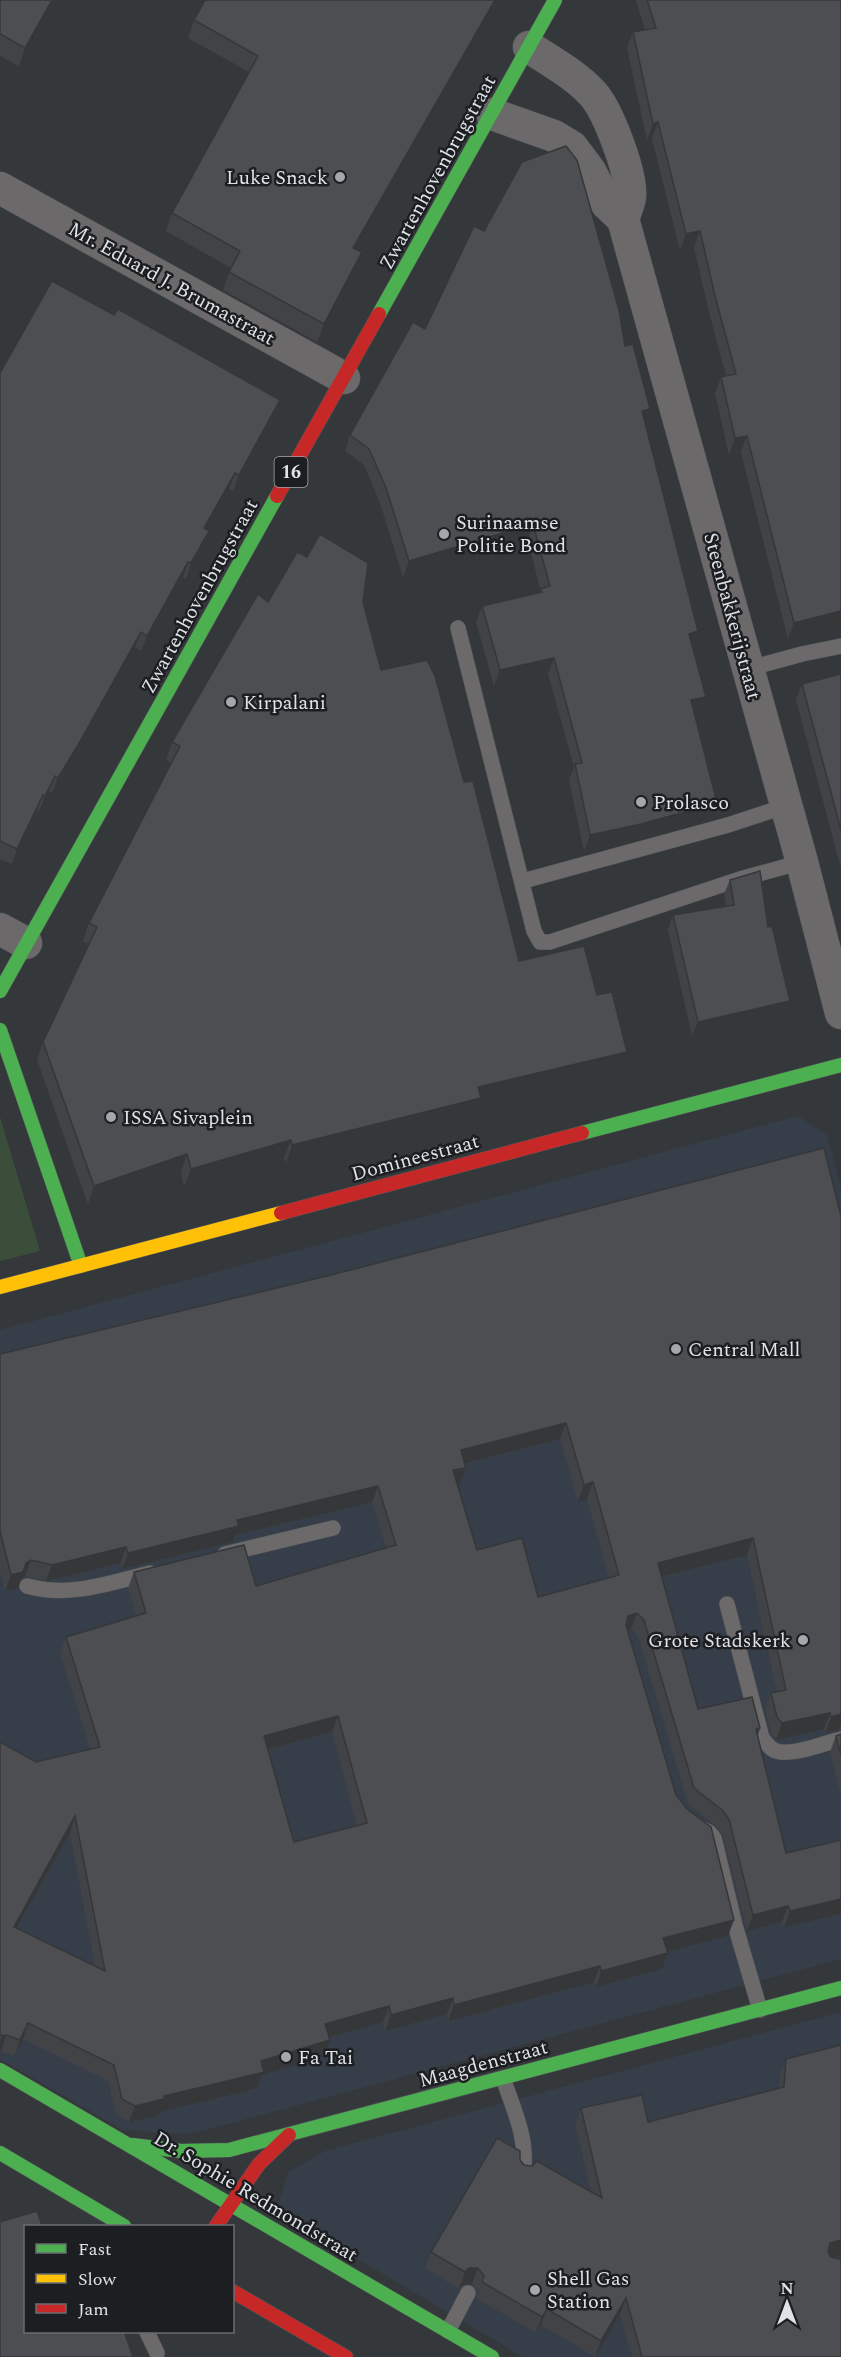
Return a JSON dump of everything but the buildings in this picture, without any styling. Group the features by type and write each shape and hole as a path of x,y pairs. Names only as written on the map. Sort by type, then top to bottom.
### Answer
{"street":[{"name":"Zwartenhovenbrugstraat","path":"0,992 13,936 344,378 555,0"},
{"name":"Steenbakkerijstraat","path":"529,47 583,84 602,106 621,151 626,173 630,197 623,219"},
{"name":"Steenbakkerijstraat","path":"492,114 554,136 572,147 590,171 608,204 623,219 802,862 841,1013"},
{"name":"Mr. Eduard J. Brumastraat","path":"0,188 344,378"},
{"path":"0,1030 81,1266"},
{"name":"Domineestraat","path":"0,1287 841,1065"},
{"name":"Maagdenstraat","path":"132,2145 181,2151 229,2150 841,1988"},
{"name":"Dr. Sophie Redmondstraat","path":"0,2070 492,2357"},
{"path":"217,2225 259,2164 289,2135"},
{"path":"0,2153 122,2225"},
{"path":"234,2292 325,2352"}],"lane":[{"path":"458,628 534,931 540,942 550,942 740,879 802,862"},
{"path":"747,669 841,646"},
{"path":"523,881 728,825 786,806"},
{"path":"206,1559 333,1528"},
{"path":"27,1586 44,1591 78,1590 159,1570"},
{"path":"727,1604 762,1738 772,1749 782,1752 798,1751 841,1738"},
{"path":"685,1817 709,1832 714,1838 735,1925 760,2010"},
{"path":"503,2078 523,2141 526,2158 523,2173"},
{"path":"448,2331 468,2294"},
{"path":"148,2333 157,2353"}],"shaded area":[{"path":"798,1116 827,1135 841,1188 841,1959 191,2134 123,2130 0,2059 0,1330"},
{"path":"841,2012 841,2357 523,2357 304,2227 278,2206 288,2172 325,2151"}],"green space":[{"path":"0,1117 40,1251 0,1261"}],"traffic: fast":[{"path":"379,314 555,0"},
{"path":"0,991 277,496"},
{"path":"0,1030 81,1266"},
{"path":"582,1133 841,1065"},
{"path":"132,2145 181,2151 229,2150 841,1988"},
{"path":"0,2070 492,2357"},
{"path":"0,2153 122,2225"}],"traffic: slow":[{"path":"0,1287 281,1213"}],"traffic: jam":[{"path":"277,496 379,314"},
{"path":"281,1213 582,1133"},
{"path":"217,2225 259,2164 289,2135"},
{"path":"234,2292 346,2357"}],"place":[{"name":"Luke Snack","path":"340,177"},
{"name":"Surinaamse Politie Bond","path":"444,534"},
{"name":"Kirpalani","path":"231,702"},
{"name":"Prolasco","path":"641,802"},
{"name":"ISSA Sivaplein","path":"111,1117"},
{"name":"Central Mall","path":"676,1349"},
{"name":"Grote Stadskerk","path":"803,1640"},
{"name":"Fa Tai","path":"286,2057"},
{"name":"Shell Gas Station","path":"535,2290"}]}
